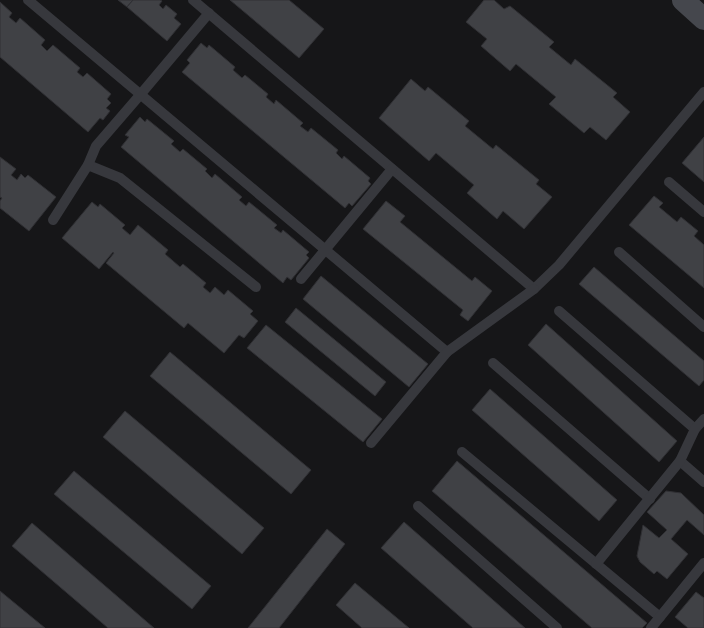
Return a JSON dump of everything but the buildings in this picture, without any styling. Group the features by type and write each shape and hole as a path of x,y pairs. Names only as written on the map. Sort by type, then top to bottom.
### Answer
{"main road":[{"path":"683,0 704,19"}],"lane":[{"path":"28,0 447,352"},
{"path":"193,0 534,289"},
{"path":"53,220 88,165 96,146 209,13"},
{"path":"371,442 447,352 534,289 559,265 704,92"},
{"path":"88,165 120,178 256,287"},
{"path":"301,279 392,169"},
{"path":"669,182 704,212"},
{"path":"619,252 704,327"},
{"path":"559,311 695,430"},
{"path":"493,363 650,499"},
{"path":"596,564 680,461 695,430 704,419"},
{"path":"462,452 660,617"},
{"path":"680,461 704,482"},
{"path":"418,506 557,628"},
{"path":"651,628 704,563"}]}
